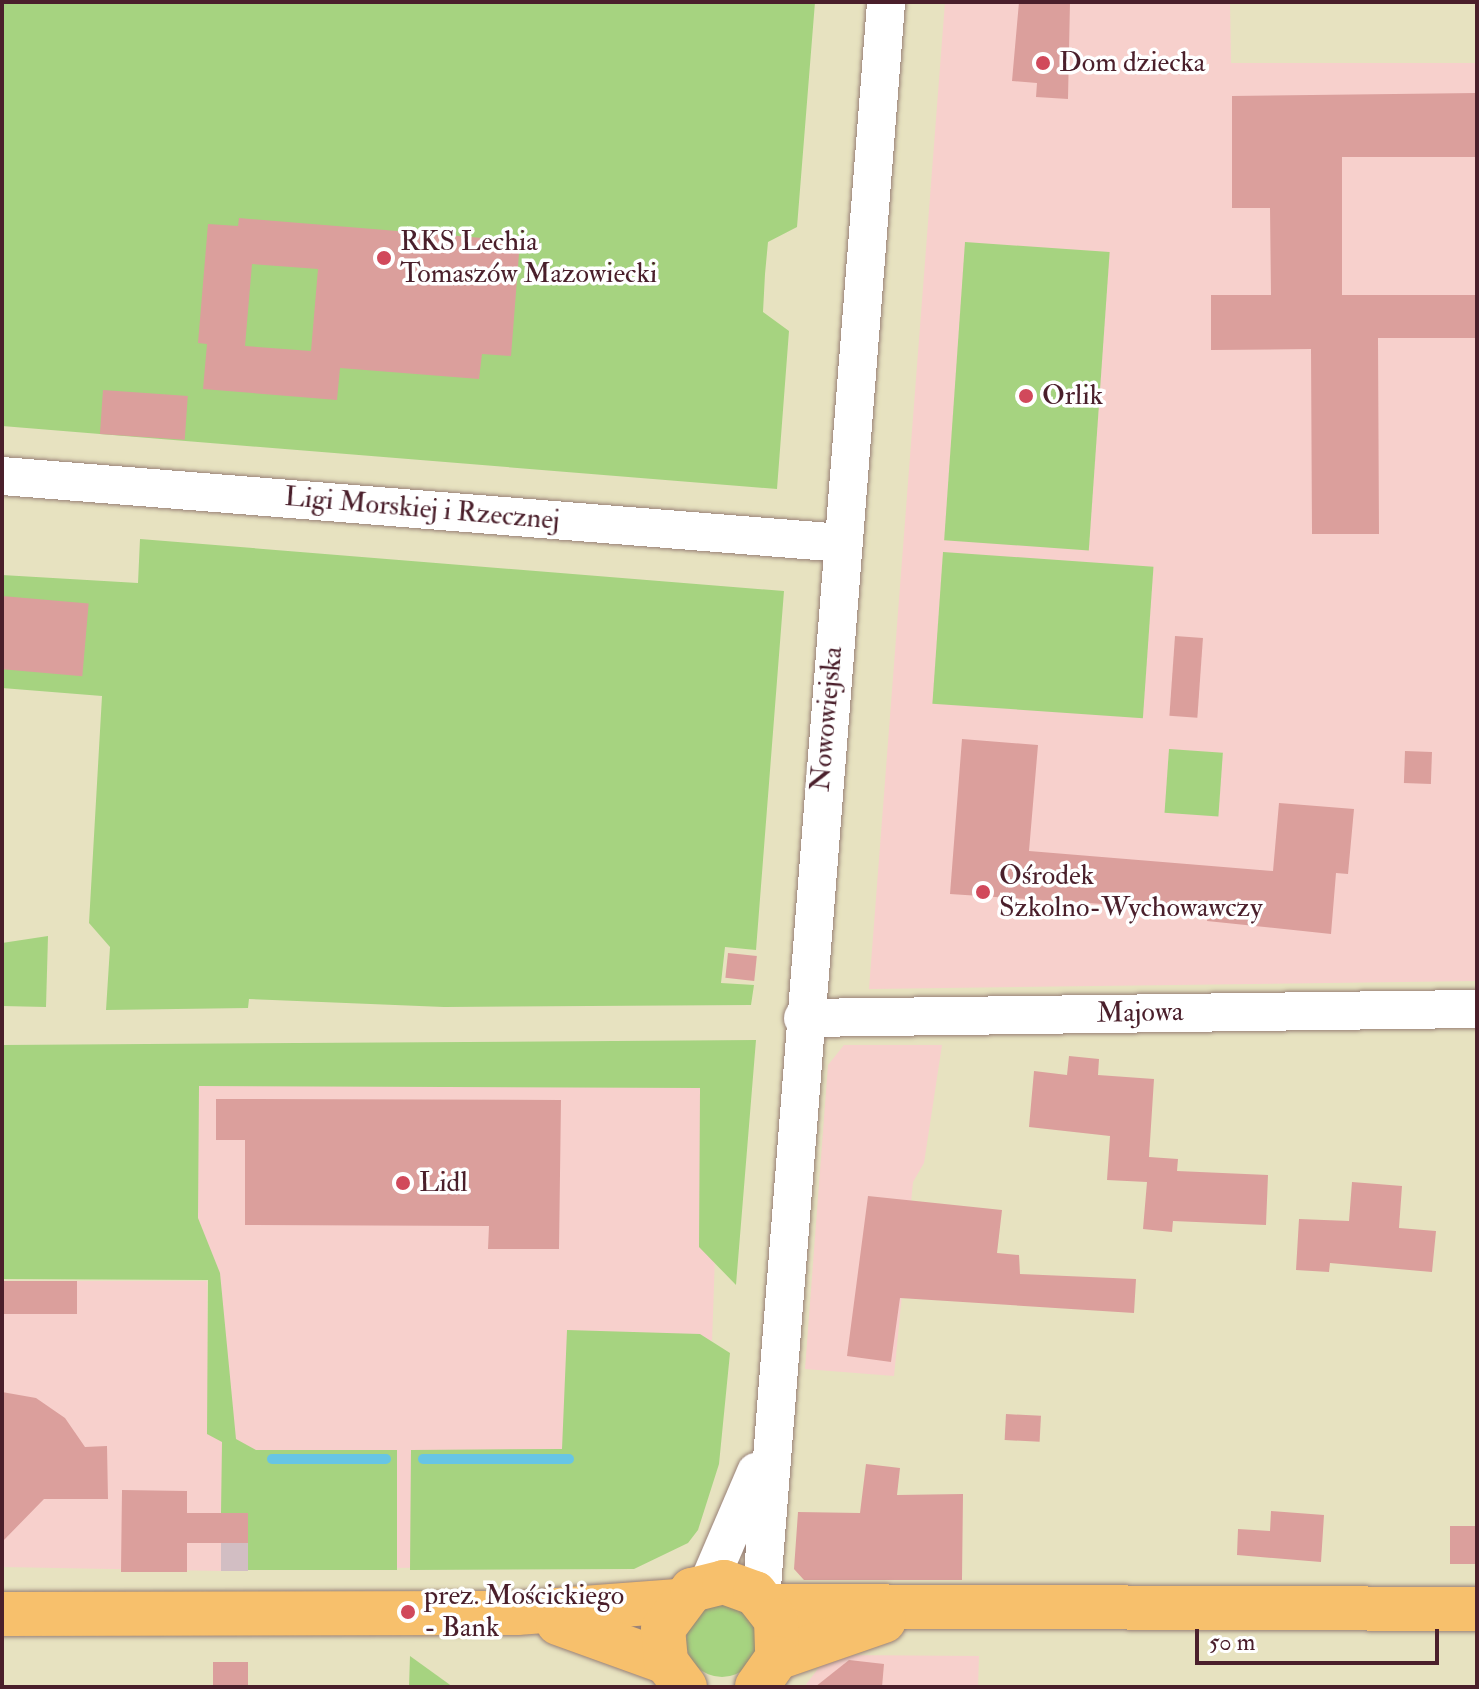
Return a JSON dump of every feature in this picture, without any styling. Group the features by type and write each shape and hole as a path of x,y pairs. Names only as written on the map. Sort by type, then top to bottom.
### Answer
{"main road":[{"path":"2,1614 517,1613 740,1585 765,1602 780,1635 762,1680"},
{"path":"675,1674 663,1629 693,1592"},
{"path":"765,1602 970,1608 1477,1609"},
{"path":"762,1680 829,1635 970,1608"},
{"path":"517,1613 616,1639 675,1674"}],"street":[{"name":"Nowowiejska","path":"765,1602 769,1436 886,2"},
{"name":"Ligi Morskiej i Rzecznej","path":"2,476 842,543"},
{"name":"Majowa","path":"803,1018 1477,1009"},
{"name":"Nowowiejska","path":"693,1592 769,1436"}],"shaded area":[{"path":"945,2 1230,2 1231,63 1477,63 1477,981 869,989"},
{"path":"844,1045 942,1045 924,1163 913,1182 894,1376 805,1369 828,1065"},
{"path":"722,1054 708,1457 635,1566 251,1569 251,1511 222,1445 222,1571 2,1567 2,1281 207,1281 209,1435 219,1277 2,1073"},
{"path":"221,1513 248,1513 248,1571 221,1571"},
{"path":"845,1655 979,1656 978,1687 804,1687 824,1661"}],"green space":[{"name":"RKS Lechia Tomaszów Mazowiecki","path":"2,2 815,2 797,227 768,242 765,274 763,312 789,331 777,489 2,426"},
{"name":"Orlik","path":"965,242 1110,252 1089,550 944,540"},
{"path":"140,539 784,591 756,950 725,947 721,983 754,985 751,1005 444,1007 249,999 248,1008 106,1010 110,947 89,923 102,696 2,688 2,575 138,583"},
{"path":"943,552 1153,567 1143,718 932,704"},
{"path":"1169,749 1223,753 1218,817 1165,813"},
{"path":"48,936 46,1007 2,1006 2,943"},
{"path":"756,1040 736,1285 699,1247 700,1088 199,1086 198,1218 220,1273 236,1439 256,1450 397,1450 397,1570 248,1570 248,1513 221,1513 222,1442 207,1434 208,1280 2,1279 2,1045"},
{"path":"567,1330 700,1334 730,1353 719,1464 698,1530 688,1543 634,1569 410,1570 411,1450 562,1449"},
{"path":"722,1605 742,1611 752,1621 758,1641 752,1661 742,1671 722,1677 702,1671 692,1661 686,1641 692,1621 702,1611"},
{"path":"410,1656 453,1687 409,1687"}],"building":[{"name":"Dom dziecka","path":"1019,2 1070,2 1068,99 1036,97 1037,83 1012,81"},
{"path":"1477,93 1477,157 1342,157 1342,295 1477,295 1477,338 1378,338 1379,534 1312,534 1311,349 1211,350 1211,295 1271,295 1270,208 1232,208 1232,96"},
{"path":"239,218 520,241 511,356 482,354 479,379 340,368 337,400 203,389 207,344 198,343 208,224 238,226","holes":["252,264 318,269 311,351 245,346"]},
{"path":"103,390 188,396 185,440 100,434"},
{"path":"2,596 89,604 82,676 2,669"},
{"path":"1175,636 1203,638 1197,718 1169,716"},
{"path":"962,739 1038,745 1029,851 1273,871 1279,803 1354,809 1348,874 1336,873 1331,934 1207,921 1208,911 950,894"},
{"path":"1405,751 1432,752 1431,784 1404,783"},
{"path":"728,953 757,956 754,981 725,978"},
{"path":"1069,1056 1099,1059 1098,1075 1154,1079 1149,1157 1178,1159 1177,1171 1268,1175 1266,1225 1173,1221 1172,1232 1143,1229 1147,1182 1107,1180 1110,1136 1029,1127 1034,1071 1067,1075"},
{"name":"Lidl","path":"216,1099 561,1100 559,1249 488,1249 489,1226 245,1225 245,1140 216,1140"},
{"path":"1352,1182 1402,1186 1399,1228 1436,1231 1432,1272 1330,1263 1329,1272 1296,1270 1299,1219 1349,1221"},
{"path":"868,1196 1002,1210 997,1253 1019,1255 1020,1274 1136,1279 1134,1313 900,1298 891,1362 847,1356"},
{"path":"2,1281 77,1281 77,1314 2,1314"},
{"path":"2,1392 36,1398 65,1418 85,1447 107,1446 108,1499 44,1499 2,1542"},
{"path":"1006,1414 1041,1416 1040,1442 1005,1440"},
{"path":"866,1464 900,1468 897,1495 963,1494 962,1580 804,1580 794,1569 798,1512 860,1513"},
{"path":"122,1490 187,1491 187,1513 248,1513 248,1543 187,1543 187,1572 121,1572"},
{"path":"1271,1511 1324,1515 1321,1562 1237,1555 1238,1529 1270,1531"},
{"path":"1450,1526 1477,1526 1477,1564 1450,1564"},
{"path":"849,1660 884,1664 882,1687 815,1687"},
{"path":"213,1662 248,1662 248,1687 213,1687"}],"waterway":[{"path":"272,1459 386,1459"},
{"path":"423,1459 569,1459"}],"place":[{"name":"Dom dziecka","path":"1043,63"},
{"name":"RKS Lechia Tomaszów Mazowiecki","path":"384,258"},
{"name":"Orlik","path":"1026,396"},
{"name":"Ośrodek Szkolno-Wychowawczy","path":"983,892"},
{"name":"Lidl","path":"403,1183"},
{"name":"prez. Mościckiego - Bank","path":"408,1612"}]}
